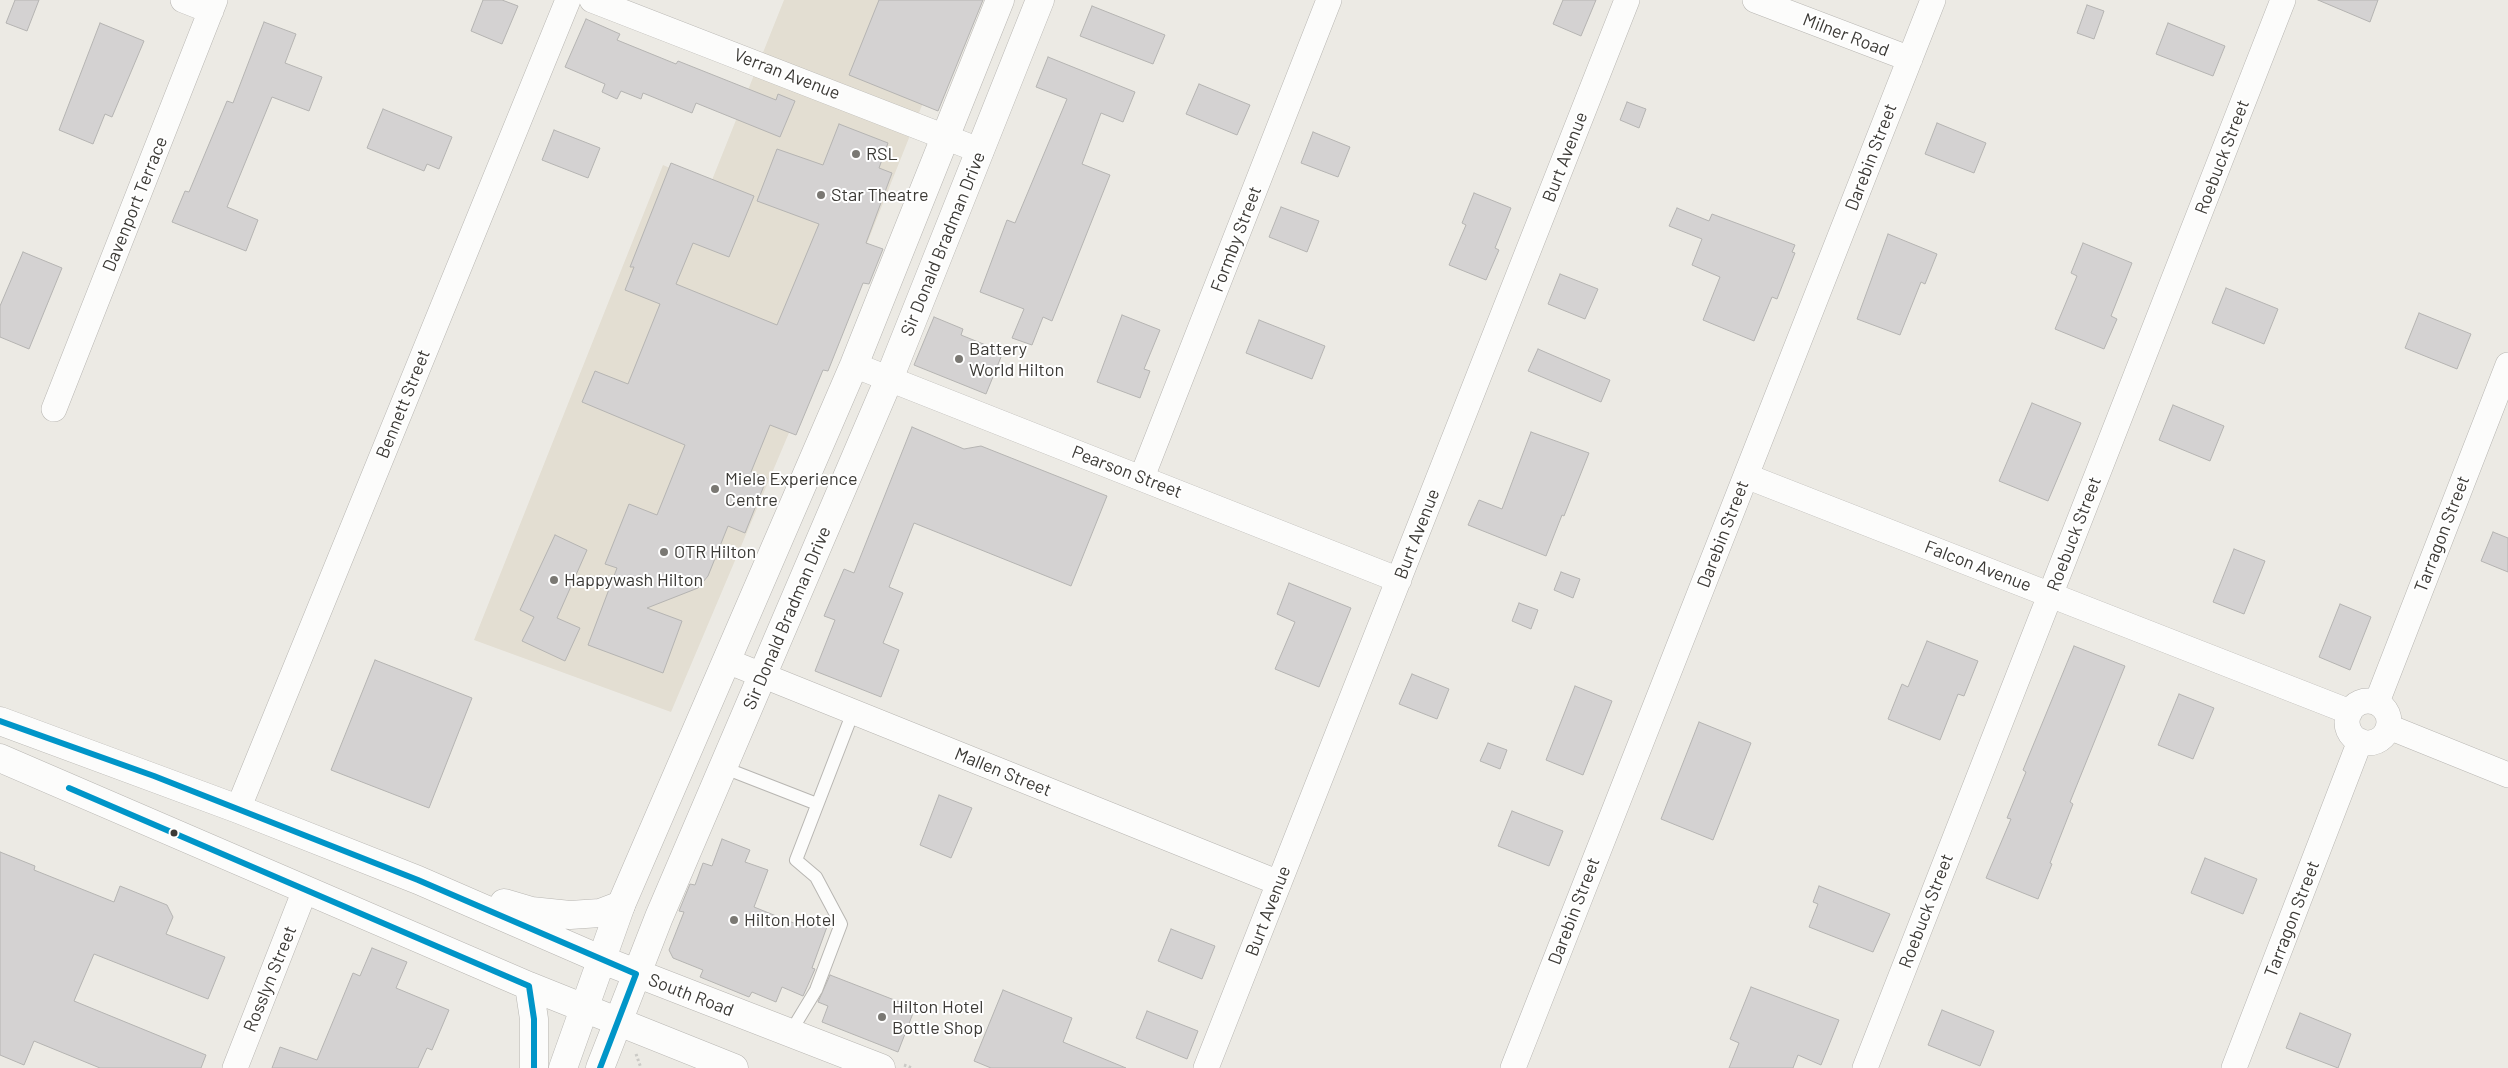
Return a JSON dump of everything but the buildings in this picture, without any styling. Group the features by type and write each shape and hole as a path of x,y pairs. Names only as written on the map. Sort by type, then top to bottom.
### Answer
{"main road":[{"name":"Sir Donald Bradman Drive","path":"563,1068 621,904 854,365 1000,0"},
{"name":"Sir Donald Bradman Drive","path":"600,1068 636,974 722,767 889,379 1040,0"},
{"name":"South Road","path":"0,721 238,809 418,880 636,974 881,1068"},
{"path":"0,758 529,986 734,1068"},
{"path":"418,880 531,911 590,914 600,913 621,904"},
{"path":"529,986 534,1019 534,1068"}],"street":[{"path":"183,0 213,5"},
{"name":"Bennett Street","path":"238,809 568,0"},
{"name":"Formby Street","path":"1142,478 1329,0"},
{"name":"Burt Avenue","path":"1206,1068 1627,0"},
{"name":"Milner Road","path":"1755,0 1910,59"},
{"name":"Darebin Street","path":"1513,1068 1933,0"},
{"name":"Roebuck Street","path":"1865,1068 2283,0"},
{"name":"Verran Avenue","path":"605,2 981,151"},
{"name":"Davenport Terrace","path":"54,408 213,5"},
{"name":"Pearson Street","path":"854,365 1399,580"},
{"name":"Tarragon Street","path":"2377,702 2508,365"},
{"name":"Falcon Avenue","path":"1746,476 2350,712"},
{"name":"Mallen Street","path":"727,661 1279,883"},
{"path":"2360,702 2377,702 2388,714 2389,727 2377,741 2360,741 2348,729 2347,721 2350,712 2360,702"},
{"path":"2389,727 2508,775"},
{"name":"Tarragon Street","path":"2234,1068 2360,741"},
{"name":"Rosslyn Street","path":"235,1068 305,890"}],"lane":[{"path":"790,1033 816,990 841,924 816,877 796,860 853,712"},
{"path":"722,767 817,804"}],"path":[{"path":"635,1051 641,1068"}],"shaded area":[{"path":"784,0 964,0 832,331 671,712 474,640 663,165 710,185"}],"transit line":[{"path":"0,721 154,776 418,880 636,974 600,1068"},
{"path":"69,788 529,986 534,1019 534,1068"}],"place":[{"name":"RSL","path":"856,154"},
{"name":"Star Theatre","path":"821,195"},
{"name":"Battery World Hilton","path":"959,359"},
{"name":"Miele Experience Centre","path":"715,489"},
{"name":"OTR Hilton","path":"664,552"},
{"name":"Happywash Hilton","path":"554,580"},
{"name":"Hilton Hotel","path":"734,920"},
{"name":"Hilton Hotel Bottle Shop","path":"882,1017"}]}
